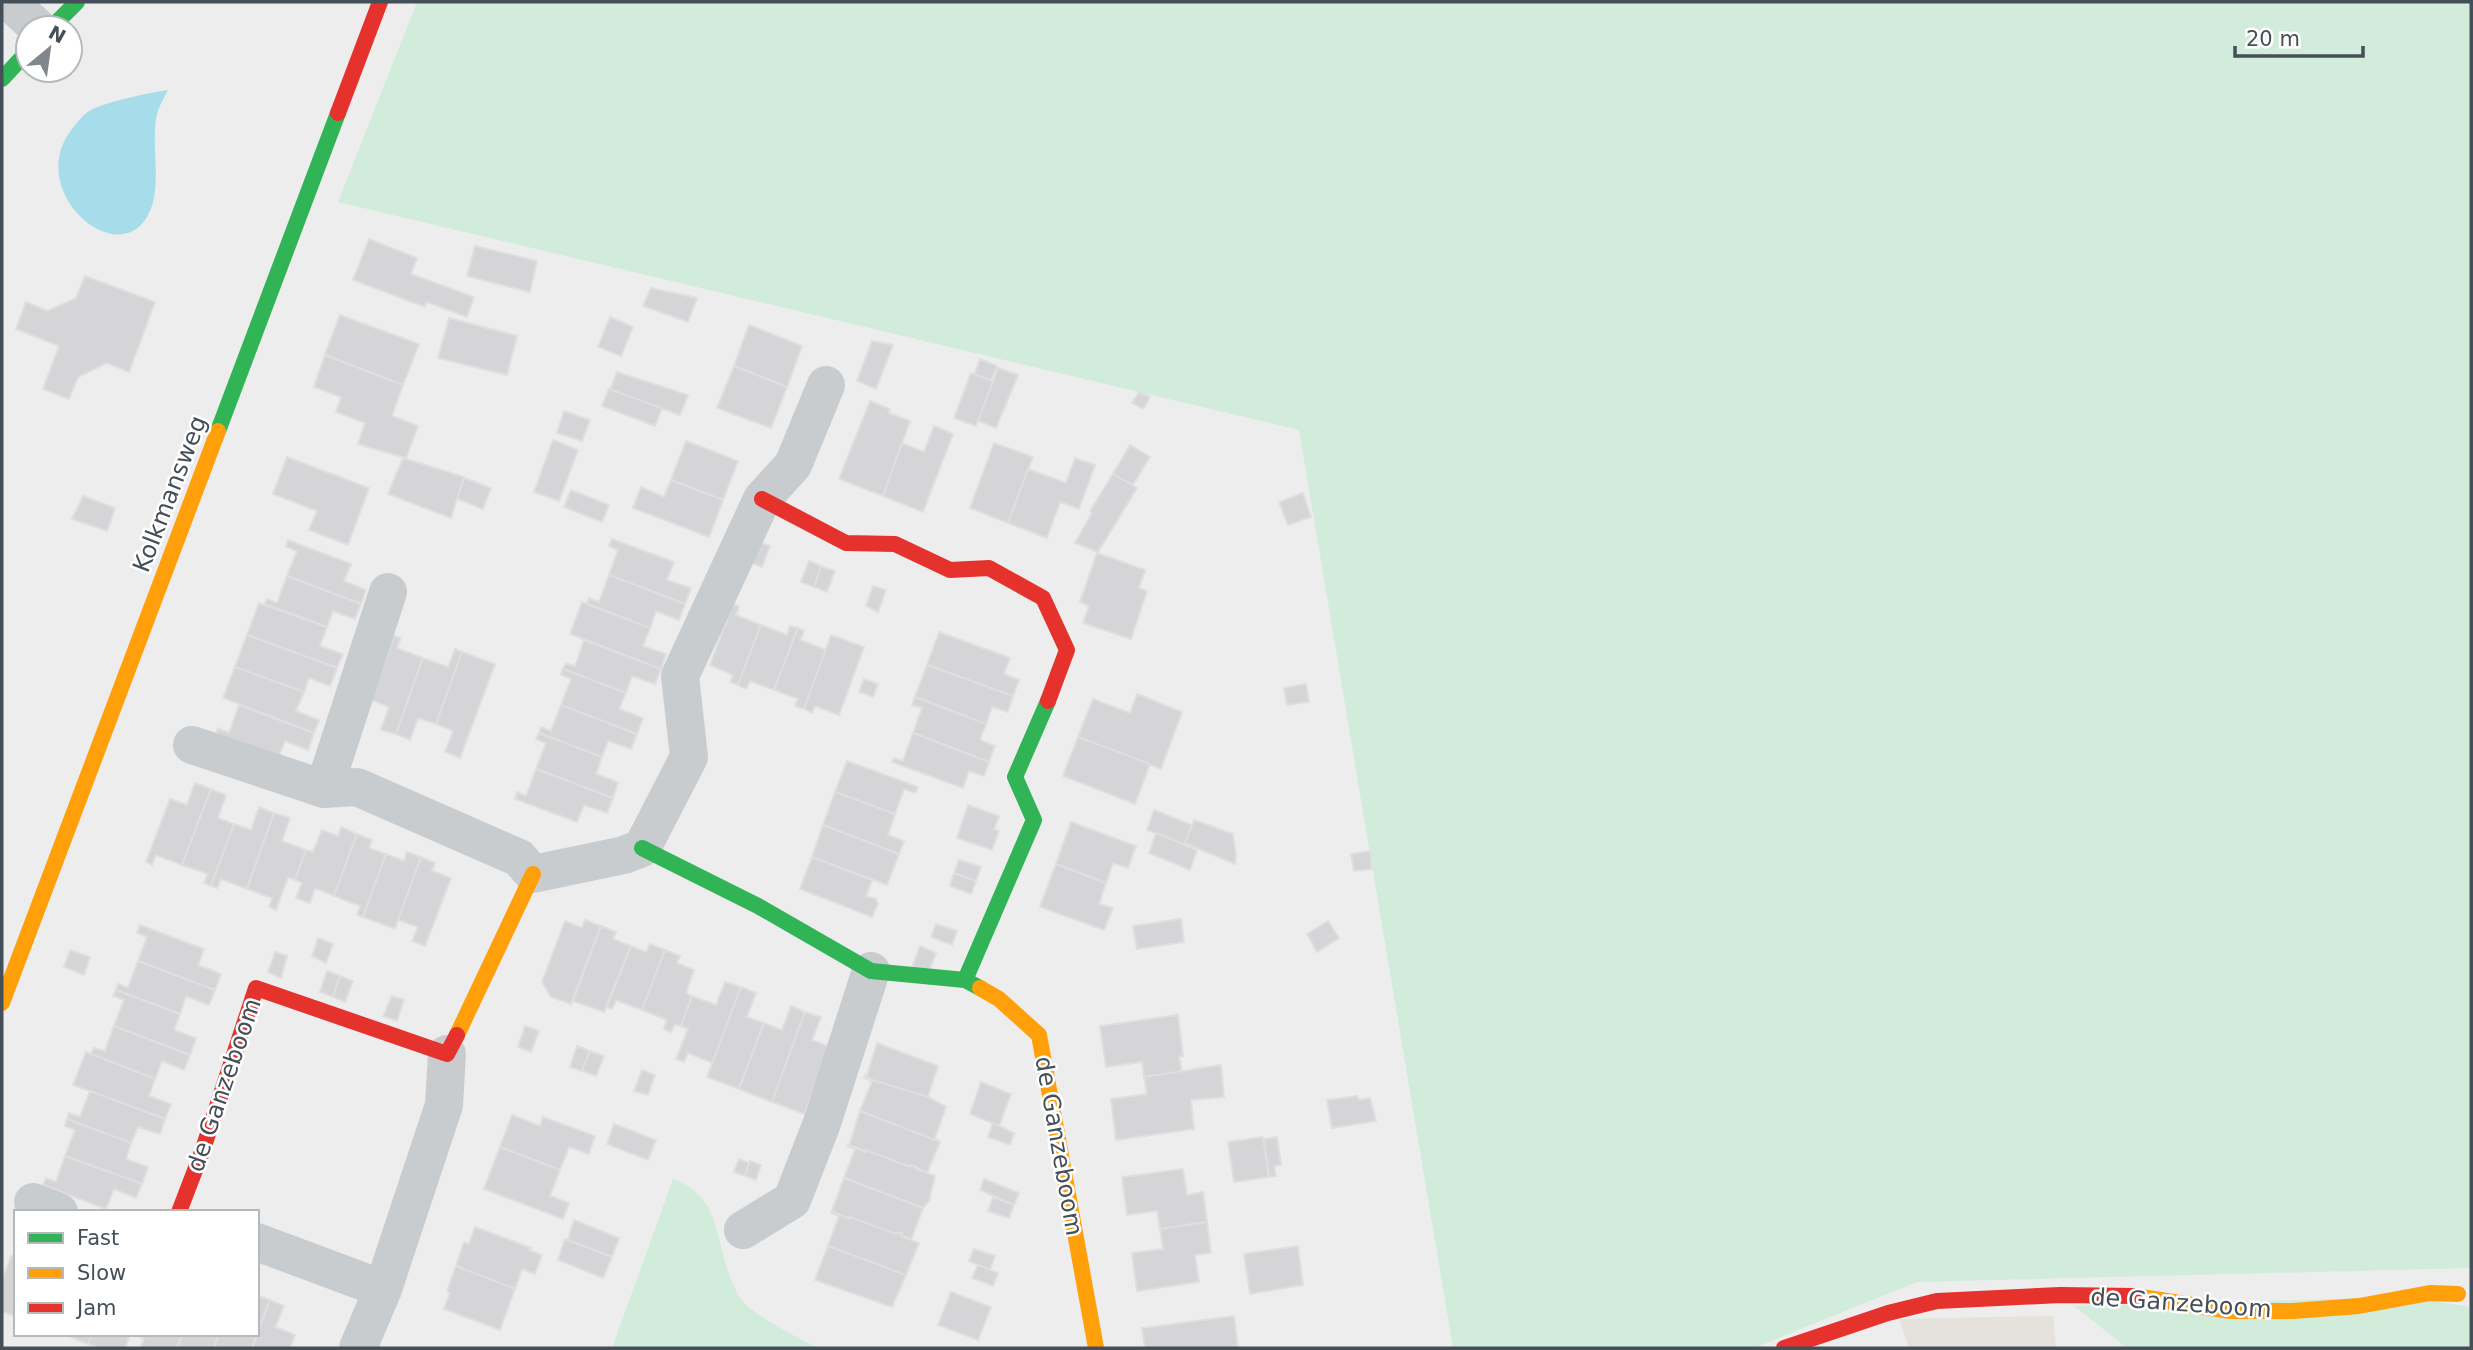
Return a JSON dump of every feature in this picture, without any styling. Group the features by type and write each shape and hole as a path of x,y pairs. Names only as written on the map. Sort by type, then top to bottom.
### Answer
{"street":[{"path":"10,2 23,14"},
{"name":"Kolkmansweg","path":"2,1003 380,2"},
{"path":"2,79 14,66"},
{"path":"533,874 624,855 642,848 689,757 680,676 762,499 793,465 826,385"},
{"path":"762,499 846,543 895,544 950,570 989,568 1043,598 1067,650 1042,717 1015,777 1034,820 965,980"},
{"path":"324,789 387,592"},
{"path":"192,745 324,789 357,787 519,858 533,874"},
{"name":"de Ganzeboom","path":"642,848 758,906 871,971 965,980 999,999 1039,1035 1096,1348"},
{"path":"358,1348 383,1289 444,1105 447,1054 533,874"},
{"path":"743,1230 792,1200 822,1122 871,971"},
{"name":"de Ganzeboom","path":"180,1210 202,1152 256,988 447,1054"},
{"path":"259,1243 383,1289"},
{"name":"de Ganzeboom","path":"1784,1348 1888,1313 1937,1301 2060,1295 2143,1296 2230,1311 2293,1311 2359,1306 2430,1293 2458,1294"}],"green space":[{"path":"417,2 2471,2 2471,1268 1917,1282 1754,1348 1453,1348 1299,430 338,202"},
{"path":"673,1179 691,1188 703,1200 717,1230 732,1283 746,1305 765,1319 818,1348 612,1348"},
{"path":"2407,1297 2471,1307 2471,1348 2127,1348 2074,1306"}],"sand":[{"path":"2053,1316 2056,1348 1909,1348 1899,1319"}],"water":[{"path":"168,90 156,120 156,185 151,209 145,220 130,232 113,234 95,228 79,215 66,197 59,175 60,152 72,129 85,114 95,108 122,99"}],"building":[{"path":"369,239 417,258 411,274 474,297 467,317 427,302 425,307 353,280"},
{"path":"475,246 537,261 530,292 467,276"},
{"path":"85,276 155,302 129,372 107,363 78,377 69,399 43,389 59,346 16,329 26,302 48,311 76,298"},
{"path":"651,288 697,298 688,322 643,306"},
{"path":"340,315 419,344 403,385 325,355"},
{"path":"610,317 633,327 621,356 598,347"},
{"path":"449,318 517,336 507,375 438,358"},
{"path":"749,325 802,346 787,387 734,366"},
{"path":"872,341 893,345 876,389 857,381"},
{"path":"325,355 403,385 392,416 418,426 406,458 358,444 365,423 336,412 341,397 314,387"},
{"path":"980,359 997,366 991,381 974,375"},
{"path":"734,366 787,387 771,428 717,408"},
{"path":"998,368 1018,375 996,428 978,421"},
{"path":"617,372 688,395 680,415 610,390"},
{"path":"971,373 993,381 976,426 954,418"},
{"path":"609,389 662,408 655,426 602,406"},
{"path":"1139,392 1150,397 1143,409 1132,403"},
{"path":"870,401 890,409 889,413 910,421 883,496 839,479"},
{"path":"564,411 590,420 582,441 557,433"},
{"path":"934,426 953,434 923,512 883,496 902,443 924,452"},
{"path":"553,440 578,450 559,501 534,492"},
{"path":"686,441 738,461 723,500 671,480"},
{"path":"994,443 1033,457 1008,523 970,508"},
{"path":"1130,445 1150,457 1132,486 1113,474"},
{"path":"287,457 369,488 348,545 309,530 317,511 273,494"},
{"path":"403,458 464,477 451,518 388,494"},
{"path":"1075,458 1095,465 1079,509 1060,502 1047,538 1008,523 1028,469 1066,483"},
{"path":"1113,474 1137,488 1098,552 1075,543 1092,513 1090,511"},
{"path":"464,478 491,488 483,509 457,499"},
{"path":"671,480 723,500 709,537 633,508 641,487 664,497"},
{"path":"571,490 609,505 602,522 564,507"},
{"path":"1303,493 1311,517 1288,525 1279,502"},
{"path":"83,496 115,508 107,531 72,519"},
{"path":"612,539 674,562 667,580 691,588 685,604 609,575 618,550 609,546"},
{"path":"288,540 351,564 344,581 366,590 361,604 287,576 297,551 286,547"},
{"path":"757,541 770,546 762,567 749,562"},
{"path":"1097,553 1145,570 1139,588 1147,591 1131,639 1083,623 1089,606 1080,602"},
{"path":"809,561 821,566 814,587 801,582"},
{"path":"821,566 835,571 827,592 814,587"},
{"path":"609,575 685,604 679,620 656,611 650,628 587,604 589,598 599,602"},
{"path":"287,576 361,604 355,619 333,611 327,627 265,604 267,599 277,603"},
{"path":"873,586 886,590 878,612 866,606"},
{"path":"582,602 650,628 643,646 666,654 661,669 570,634"},
{"path":"259,603 327,627 320,646 343,654 337,668 247,635"},
{"path":"733,604 739,607 736,615 761,625 738,685 730,682 733,675 710,665"},
{"path":"761,625 787,635 790,626 798,628 774,690 750,681 746,689 738,685"},
{"path":"798,628 804,631 800,640 826,650 804,709 795,706 798,699 774,690"},
{"path":"939,632 1010,658 1004,674 1019,680 1013,696 927,665"},
{"path":"247,635 337,668 330,686 309,678 304,692 235,667"},
{"path":"831,635 864,647 839,715 815,706 812,713 804,709"},
{"path":"394,636 401,638 397,648 423,658 396,734 381,730 389,707 371,700"},
{"path":"584,640 661,669 655,684 632,676 626,693 563,669 566,663 575,666"},
{"path":"455,649 462,652 436,724 418,718 410,740 396,734 423,658 448,667"},
{"path":"462,652 495,664 460,758 445,752 453,731 436,724"},
{"path":"927,665 1013,696 1008,712 992,707 986,724 915,697"},
{"path":"235,667 304,692 296,711 319,720 314,733 223,698"},
{"path":"563,669 626,693 619,709 643,718 637,734 561,705 571,679 561,675"},
{"path":"864,679 878,684 873,697 859,692"},
{"path":"1306,684 1309,702 1287,705 1284,688"},
{"path":"1137,694 1182,712 1161,769 1078,737 1093,699 1130,713"},
{"path":"915,697 986,724 980,740 995,746 989,762 913,733 922,708 912,705"},
{"path":"239,705 314,733 308,750 285,741 278,759 216,734 218,728 229,733"},
{"path":"561,705 637,734 631,749 608,741 602,757 539,733 541,727 551,731"},
{"path":"539,733 602,757 596,774 618,782 613,798 536,769 546,743 536,739"},
{"path":"913,733 989,762 984,776 969,771 963,788 892,762 894,758 903,761"},
{"path":"1078,737 1150,764 1135,804 1063,776"},
{"path":"847,761 918,787 915,793 904,789 895,814 835,792"},
{"path":"536,769 613,798 607,813 584,805 577,822 515,799 517,792 526,796"},
{"path":"195,783 211,789 182,865 156,855 152,865 146,862 170,799 187,805"},
{"path":"211,789 226,795 218,818 234,824 211,886 204,883 208,874 182,865"},
{"path":"835,792 895,814 888,835 904,841 899,854 823,825"},
{"path":"968,805 999,816 994,829 999,831 992,850 957,838"},
{"path":"259,807 274,813 247,889 221,879 217,888 211,886 234,824 251,830"},
{"path":"1154,810 1192,825 1184,845 1147,830"},
{"path":"274,813 290,818 282,841 306,850 295,880 288,877 276,910 269,907 272,898 247,889"},
{"path":"1194,820 1233,834 1235,864 1185,843"},
{"path":"1071,822 1136,846 1128,868 1113,863 1106,883 1056,864"},
{"path":"823,825 899,854 887,885 812,857"},
{"path":"341,827 357,834 334,896 315,888 310,903 296,898 302,883 295,880 306,850 313,852 322,830 338,836"},
{"path":"1156,833 1197,850 1190,870 1149,853"},
{"path":"357,834 372,840 369,848 386,854 363,917 357,915 360,906 334,896"},
{"path":"1370,851 1372,869 1354,871 1351,854"},
{"path":"407,852 421,857 395,929 363,917 386,854 404,861"},
{"path":"421,857 435,863 432,871 451,878 425,946 412,941 418,927 398,920"},
{"path":"812,857 872,880 866,896 876,899 878,904 872,917 800,889"},
{"path":"959,860 981,867 976,881 954,873"},
{"path":"1056,864 1106,883 1099,904 1113,908 1104,930 1040,907"},
{"path":"954,873 976,881 971,894 950,886"},
{"path":"1181,919 1184,942 1137,949 1133,926"},
{"path":"585,920 601,926 571,1004 551,997 542,982 565,921 582,928"},
{"path":"1328,921 1339,938 1317,952 1307,934"},
{"path":"936,924 957,931 952,945 931,937"},
{"path":"140,925 204,949 198,965 221,974 215,990 138,961 147,937 137,933"},
{"path":"601,926 616,932 613,939 631,946 604,1012 573,1001"},
{"path":"318,938 333,944 326,963 312,956"},
{"path":"650,944 665,950 642,1010 616,1000 612,1009 607,1007 631,946 646,952"},
{"path":"920,946 936,953 928,973 912,967"},
{"path":"70,950 90,957 84,975 64,967"},
{"path":"665,950 680,956 677,963 694,970 686,993 692,996 681,1026 675,1024 671,1032 664,1029 667,1020 642,1010"},
{"path":"275,952 287,956 281,978 268,972"},
{"path":"138,961 215,990 209,1005 186,996 180,1014 116,990 118,984 128,988"},
{"path":"327,971 340,976 333,997 320,992"},
{"path":"340,976 353,981 345,1002 333,997"},
{"path":"725,982 741,987 713,1063 688,1053 684,1062 676,1059 688,1029 681,1026 692,996 716,1005"},
{"path":"741,987 756,993 747,1017 764,1023 739,1089 707,1077"},
{"path":"116,990 180,1014 174,1030 196,1038 190,1055 114,1026 124,1000 113,996"},
{"path":"392,996 404,1000 397,1021 383,1016"},
{"path":"791,1006 805,1012 772,1102 739,1089 764,1023 782,1030"},
{"path":"805,1012 821,1017 812,1040 830,1047 804,1114 772,1102"},
{"path":"1178,1015 1183,1056 1179,1057 1182,1072 1144,1077 1142,1062 1106,1067 1100,1026"},
{"path":"114,1026 190,1055 184,1070 162,1061 155,1079 91,1054 94,1048 105,1051"},
{"path":"525,1026 539,1031 531,1052 518,1047"},
{"path":"877,1043 938,1066 927,1099 866,1078"},
{"path":"577,1046 590,1051 582,1071 570,1067"},
{"path":"590,1051 604,1056 596,1076 582,1071"},
{"path":"86,1052 155,1079 149,1096 171,1104 165,1119 73,1085"},
{"path":"1221,1065 1224,1097 1191,1100 1194,1129 1116,1140 1111,1099 1147,1094 1144,1077"},
{"path":"642,1070 655,1075 648,1095 634,1091"},
{"path":"865,1075 866,1078 928,1097 946,1107 935,1138 940,1142 860,1111 872,1081 864,1078"},
{"path":"981,1082 1011,1094 999,1126 970,1114"},
{"path":"90,1091 165,1119 160,1134 138,1127 131,1143 67,1119 69,1113 80,1117"},
{"path":"1357,1096 1359,1100 1370,1098 1376,1121 1332,1128 1327,1100"},
{"path":"860,1111 940,1142 927,1173 911,1165 910,1167 849,1146"},
{"path":"512,1115 540,1126 543,1117 595,1136 589,1154 569,1147 560,1170 500,1147"},
{"path":"67,1119 131,1143 126,1159 148,1167 142,1184 65,1156 75,1130 65,1126"},
{"path":"993,1123 1014,1133 1010,1145 988,1137"},
{"path":"614,1124 656,1140 648,1160 607,1144"},
{"path":"1263,1137 1269,1177 1234,1182 1228,1142"},
{"path":"1277,1137 1281,1165 1274,1166 1276,1176 1269,1177 1264,1139"},
{"path":"848,1144 910,1167 917,1167 916,1169 935,1176 929,1201 923,1208 844,1178 855,1149 847,1146"},
{"path":"500,1147 560,1170 550,1196 569,1203 563,1219 484,1189"},
{"path":"65,1156 142,1184 136,1198 114,1189 106,1209 43,1185 46,1178 56,1182"},
{"path":"739,1159 749,1163 745,1176 734,1172"},
{"path":"750,1161 761,1165 756,1180 745,1176"},
{"path":"1183,1169 1187,1195 1203,1192 1207,1222 1160,1229 1157,1211 1127,1215 1122,1177"},
{"path":"844,1178 923,1208 911,1240 901,1236 902,1233 893,1233 834,1213 832,1211"},
{"path":"984,1179 1019,1193 1014,1205 980,1190"},
{"path":"993,1197 1014,1205 1009,1218 988,1211"},
{"path":"832,1211 893,1233 902,1233 901,1236 919,1243 906,1275 828,1246 839,1216"},
{"path":"574,1220 619,1238 612,1257 568,1240"},
{"path":"1207,1222 1211,1253 1195,1255 1199,1282 1137,1291 1132,1253 1163,1249 1160,1229"},
{"path":"475,1227 531,1248 529,1250 542,1255 535,1274 522,1269 515,1289 456,1266 464,1242 469,1244"},
{"path":"565,1239 612,1257 603,1278 558,1260"},
{"path":"828,1246 906,1275 892,1307 815,1280"},
{"path":"1298,1246 1303,1285 1250,1294 1244,1254"},
{"path":"974,1249 995,1256 990,1270 969,1261"},
{"path":"11,1256 14,1257 14,1316 2,1311 2,1281"},
{"path":"978,1265 998,1273 993,1286 972,1278"},
{"path":"456,1266 515,1289 500,1330 444,1309"},
{"path":"951,1292 991,1307 978,1340 938,1325"},
{"path":"259,1296 270,1300 259,1328"},
{"path":"270,1300 284,1306 275,1327 295,1335 290,1348 252,1348 256,1336 259,1336"},
{"path":"1234,1316 1238,1348 1145,1348 1142,1328"},
{"path":"68,1336 91,1336 88,1344"},
{"path":"91,1336 129,1336 125,1348 100,1348 88,1344"},
{"path":"137,1336 182,1336 177,1348 140,1348 144,1339"},
{"path":"182,1336 218,1336 214,1348 177,1348"},
{"path":"218,1336 256,1336 252,1348 214,1348"}],"traffic: fast":[{"path":"65,14 77,2"},
{"path":"2,79 14,66"},
{"path":"218,431 338,113"},
{"path":"965,980 1034,820 1015,777 1048,701"},
{"path":"642,848 758,906 871,971 965,980 980,988"}],"traffic: slow":[{"path":"2,1003 218,431"},
{"path":"457,1035 533,874"},
{"path":"980,988 999,999 1039,1035 1096,1348"},
{"path":"2135,1296 2230,1311 2293,1311 2359,1306 2430,1293 2458,1294"}],"traffic: jam":[{"path":"338,113 380,2"},
{"path":"762,499 846,543 895,544 950,570 989,568 1043,598 1067,650 1048,701"},
{"path":"180,1210 202,1152 256,988 447,1054 457,1035"},
{"path":"1784,1348 1888,1313 1937,1301 2060,1295 2135,1296"}]}
